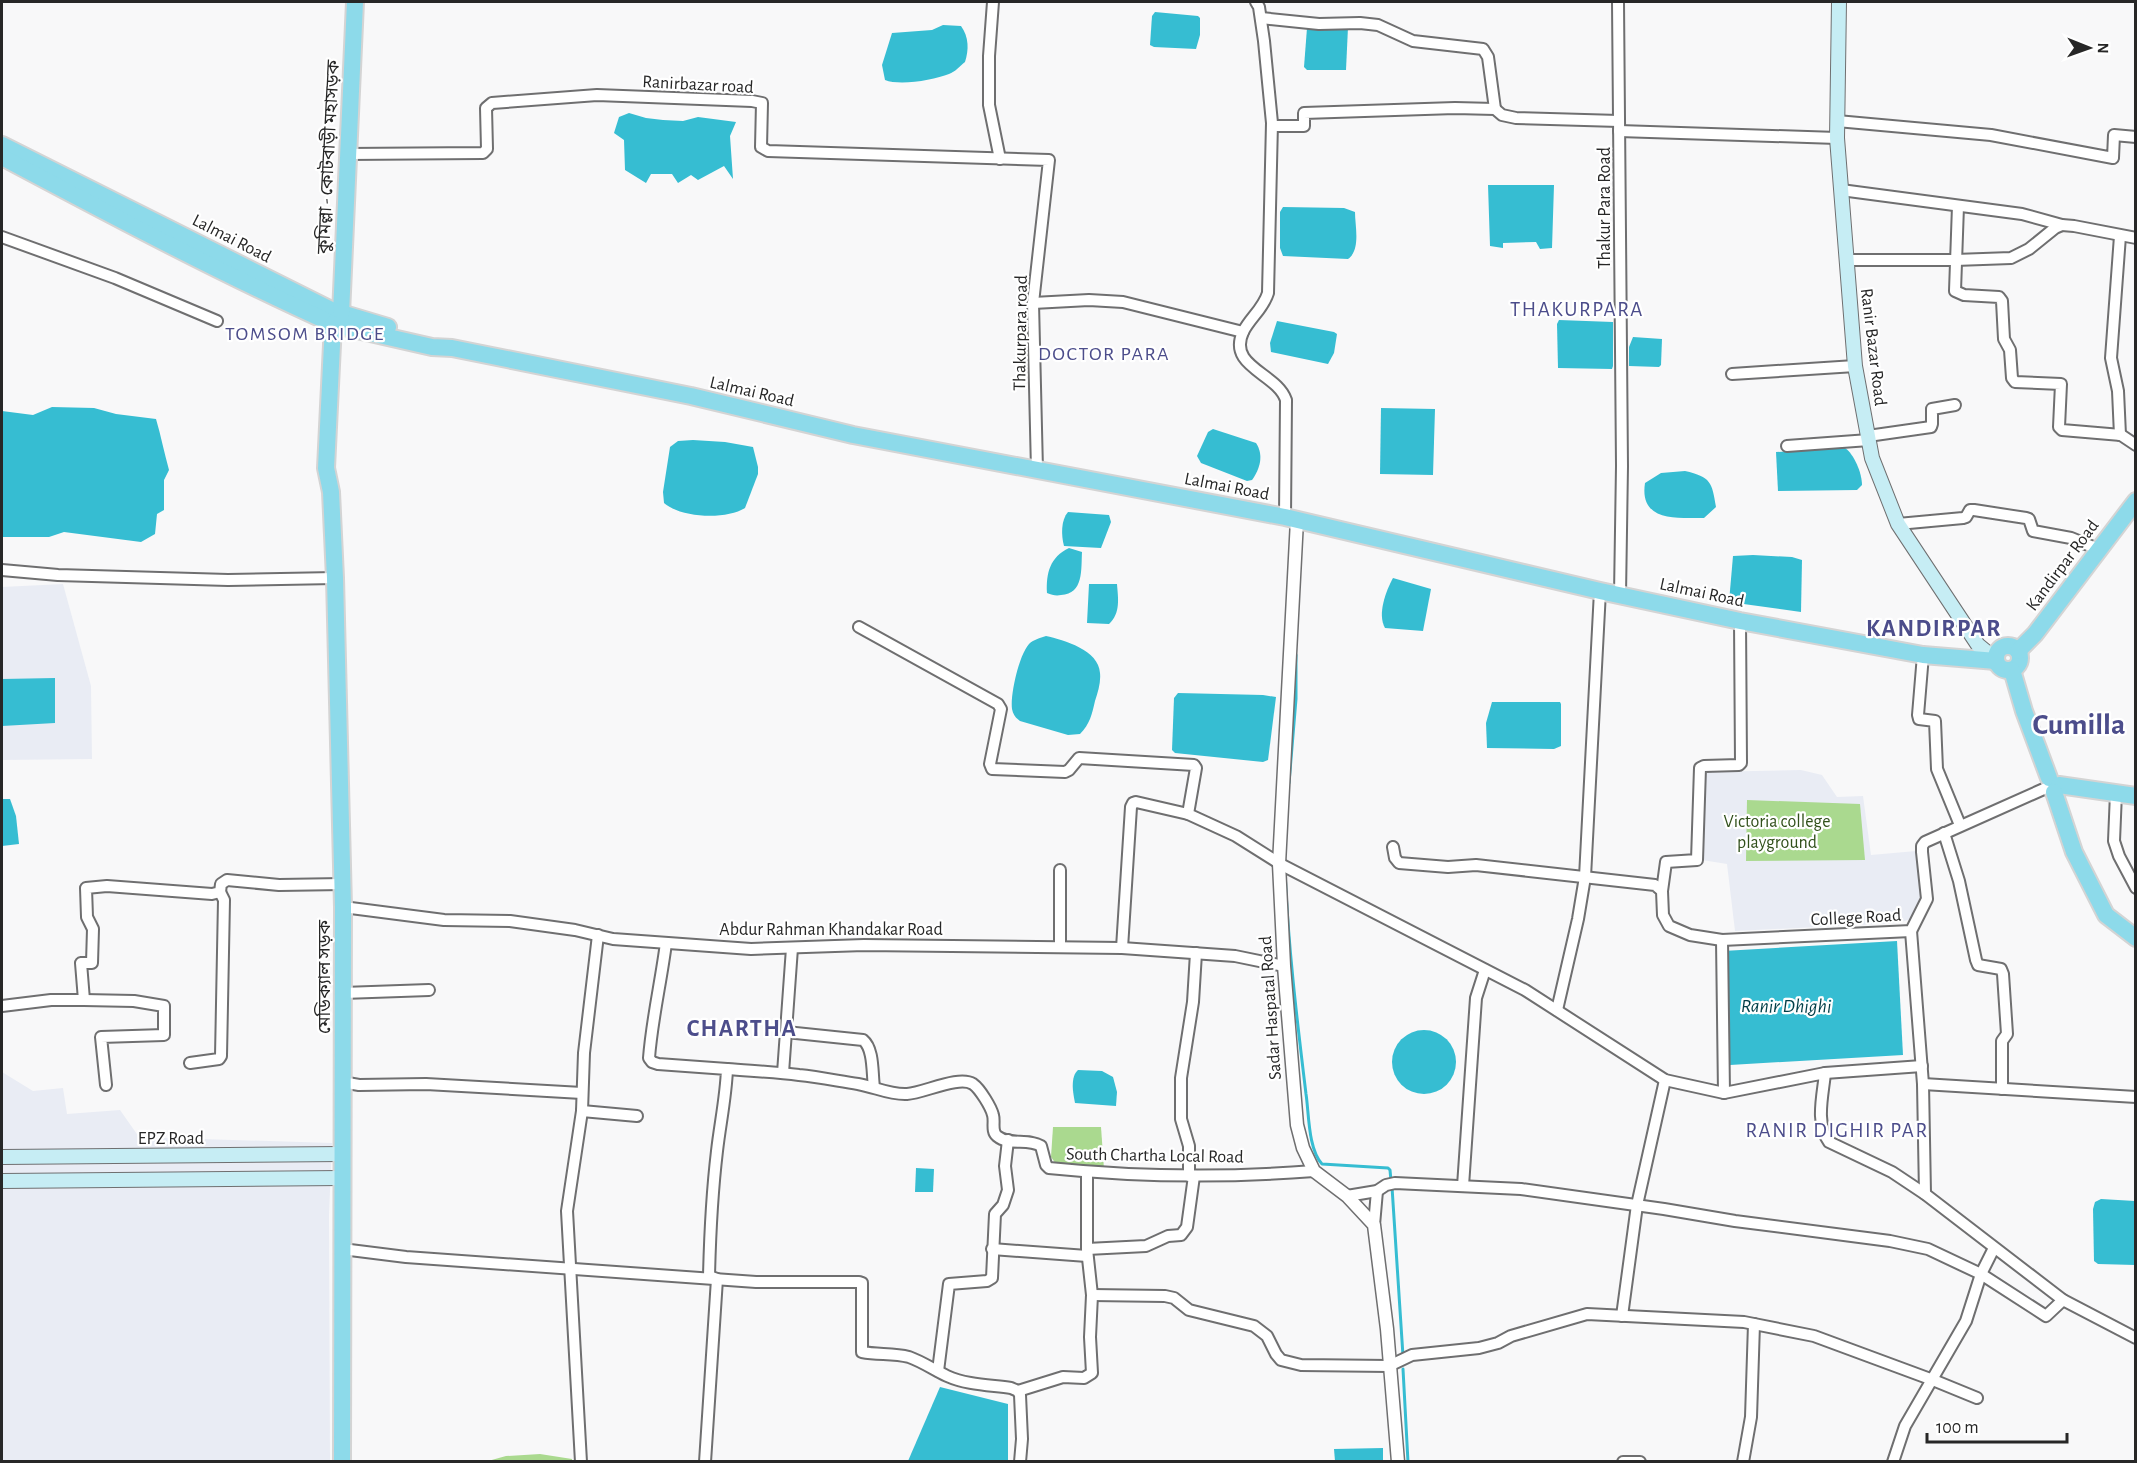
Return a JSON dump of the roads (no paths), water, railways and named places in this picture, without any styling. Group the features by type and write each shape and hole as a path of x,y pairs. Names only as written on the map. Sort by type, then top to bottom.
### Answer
{"main road":[{"name":"কুমিল্লা - কোটবাড়ী মহাসড়ক","path":"337,319 346,2"},
{"name":"কুমিল্লা - কোটবাড়ী মহাসড়ক","path":"337,319 347,154 344,135 355,2"},
{"name":"Ranir Bazar Road","path":"1839,2 1837,138 1856,366 1872,458 1898,524 1978,645 1996,660"},
{"name":"Lalmai Road","path":"2,145 109,207"},
{"name":"Lalmai Road","path":"2,157 337,319 427,337 452,348 691,396 853,435 1291,519 1740,621 1923,655 1996,660"},
{"name":"মেডিক্যাল সড়ক","path":"337,319 334,396 326,468 331,492 335,578 344,907 342,1461"},
{"name":"Kandirpar Road","path":"2018,651 2035,634 2136,501"},
{"path":"2004,646 2012,646 2018,651 2019,663 2012,670 2002,669 1996,660 1997,651 2004,646"},
{"path":"2012,670 2024,711 2074,852 2106,915 2136,939"},
{"path":"2052,786 2136,796"},
{"name":"EPZ Road","path":"2,1157 342,1154"},
{"path":"2,1181 342,1178"}],"street":[{"path":"993,2 989,56 989,105 999,159"},
{"path":"1256,2 1261,18 1272,126 1268,293 1264,303 1243,332 1239,347 1243,359 1251,368 1277,385 1286,400 1291,519"},
{"name":"Thakur Para Road","path":"1618,2 1622,466 1620,595"},
{"path":"1261,18 1320,24 1378,25 1413,41 1483,49 1488,57 1495,109"},
{"name":"Ranirbazar road","path":"347,154 483,153 487,149 486,108 492,103 597,95 762,103 761,147 768,151 1049,160"},
{"path":"1272,126 1304,126 1304,113 1455,108 1495,109 1502,115 1516,118 1837,138"},
{"path":"1837,122 1991,135 2113,158 2114,135 2136,137"},
{"name":"Thakurpara road","path":"1037,470 1033,303 1049,160"},
{"path":"1841,190 2022,214 2062,225 2074,225 2136,238"},
{"path":"1958,206 1955,291 1964,295 1999,297 2002,301 2004,339 2010,350 2012,378 2015,382 2061,384 2059,427 2062,430 2120,435 2136,445"},
{"path":"1846,260 2011,258 2022,254 2062,225"},
{"path":"2120,236 2110,358 2118,391 2120,435"},
{"path":"2,237 115,278 217,321"},
{"path":"1033,303 1089,300 1123,302 1243,332"},
{"path":"1732,374 1856,366"},
{"path":"1787,446 1868,438 1930,427 1932,409 1955,405"},
{"path":"1898,524 1963,518 1970,510 1974,510 2026,518 2029,519 2033,531 2071,538 2098,549"},
{"name":"Sadar Haspatal Road","path":"1291,519 1284,966 1297,1125 1303,1148 1314,1171 1347,1196 1374,1225"},
{"path":"2,570 58,575 228,580 335,578"},
{"path":"1557,1010 1578,919 1585,877 1600,591"},
{"path":"1662,891 1666,862 1697,860 1700,768 1741,763 1740,621"},
{"path":"859,627 998,704 1001,709 990,765 992,769 1065,772 1079,758 1194,765 1196,768 1188,814"},
{"path":"1923,655 1918,715 1919,719 1935,721 1937,769 1960,825"},
{"name":"College Road","path":"1662,891 1663,915 1669,926 1690,935 1722,940 1911,931 1927,899 1922,846 1925,842 2052,786"},
{"path":"2116,793 2114,841 2119,856 2136,888"},
{"path":"1122,948 1131,807 1136,802 1188,814 1236,836 1285,866 1526,990 1665,1080 1724,1093 1825,1073 1922,1066"},
{"path":"1944,833 1959,881 1976,960 1978,964 2001,969 2003,974 2007,1034 2002,1041 2002,1089"},
{"path":"1394,847 1395,858 1399,863 1448,867 1476,865 1655,885 1662,891"},
{"path":"1060,870 1060,947"},
{"path":"190,1063 219,1059 221,1056 224,900 220,892 221,884 227,880 279,885 343,884"},
{"path":"84,1000 81,963 92,963 93,949 93,929 87,917 86,888 107,886 212,894 220,892"},
{"name":"Abdur Rahman Khandakar Road","path":"344,907 444,920 510,921 574,930 613,939 751,949 864,945 1122,948 1235,956 1284,966"},
{"path":"1911,931 1923,1084 1925,1194"},
{"path":"581,1461 567,1211 582,1112 591,978 598,935"},
{"path":"1722,940 1724,1093"},
{"path":"666,943 652,1025 650,1058 652,1062 783,1073 909,1094 956,1082 974,1084 993,1114 994,1132 998,1137 1008,1140 1005,1166 1008,1190 1003,1205 996,1211 992,1278 971,1283 951,1283 947,1287 947,1307 938,1371"},
{"path":"783,1073 792,948"},
{"path":"992,1249 1087,1252 1146,1246 1168,1236 1181,1235 1187,1227 1192,1176 1189,1146 1181,1119 1181,1078 1193,1002 1196,953"},
{"path":"1463,1186 1476,998 1485,970"},
{"path":"343,993 429,990"},
{"path":"2,1006 51,1000 134,1000 164,1006 164,1035 101,1037 106,1085"},
{"path":"786,1032 863,1040 869,1051 874,1087"},
{"path":"717,1279 709,1276 710,1229 717,1150 726,1098 727,1069"},
{"path":"1825,1073 1821,1119 1824,1135 1829,1142 1892,1172 1925,1194 2063,1300 2136,1338"},
{"path":"1622,1316 1637,1205 1665,1080"},
{"path":"342,1082 359,1085 426,1084 582,1093"},
{"path":"1923,1084 2136,1097"},
{"path":"582,1112 637,1116"},
{"name":"South Chartha Local Road","path":"1008,1140 1037,1143 1041,1146 1049,1168 1088,1172 1192,1176 1314,1171"},
{"path":"1017,1391 1063,1377 1084,1378 1092,1372 1090,1337 1092,1295 1087,1252 1088,1172"},
{"path":"1386,1186 1374,1225 1398,1461"},
{"path":"1347,1196 1386,1186 1521,1189 1735,1221 1890,1241 1928,1249 1981,1274 2046,1316 2063,1300"},
{"path":"1893,1461 1905,1426 1966,1321 1981,1274 1994,1248"},
{"path":"342,1249 406,1257 756,1282 810,1280 861,1282 862,1352 888,1353 909,1358 946,1376 969,1383 1011,1388 1017,1391 1020,1395 1022,1439 1020,1461"},
{"path":"705,1461 717,1279"},
{"path":"1092,1295 1174,1298 1189,1310 1254,1326 1267,1336 1275,1354 1281,1359 1301,1365 1389,1366 1412,1355 1479,1348 1498,1343 1511,1336 1587,1314 1754,1324 1814,1336 1977,1398"},
{"path":"1743,1461 1751,1418 1754,1324"},
{"path":"1623,1461 1640,1461"}],"water":[{"path":"1155,12 1198,16 1200,35 1196,49 1150,45 1152,16"},
{"path":"943,25 961,26 964,30 967,44 965,62 951,73 935,78 917,82 885,80 882,65 892,33 932,30"},
{"path":"1348,27 1346,70 1307,70 1304,67 1307,28"},
{"path":"629,113 663,120 683,121 698,117 736,122 730,136 733,179 724,166 698,180 691,175 678,183 672,174 651,174 646,183 625,170 624,140 614,133 619,117"},
{"path":"1488,185 1554,185 1552,248 1540,249 1536,242 1503,243 1503,248 1490,246"},
{"path":"1283,207 1344,208 1355,212 1356,244 1352,255 1348,259 1283,256 1280,248 1280,212"},
{"path":"1559,320 1613,322 1612,369 1558,368 1557,324"},
{"path":"1277,321 1337,334 1334,353 1328,364 1271,352 1270,343"},
{"path":"1633,337 1662,339 1659,367 1629,366 1629,347"},
{"path":"52,407 94,408 116,414 156,419 169,470 164,480 164,510 157,514 155,534 141,542 64,532 49,537 2,537 2,411 33,415"},
{"path":"1381,408 1435,409 1433,475 1380,474"},
{"path":"1213,429 1256,443 1260,452 1260,462 1252,480 1247,481 1201,463 1197,456 1208,432"},
{"path":"693,440 753,447 758,474 745,508 727,514 704,516 681,512 664,503 663,492 670,447 678,441"},
{"path":"1845,448 1857,464 1861,475 1862,485 1857,490 1778,491 1776,452"},
{"path":"1685,471 1705,478 1711,486 1716,507 1704,518 1662,515 1648,505 1645,483 1661,473"},
{"path":"1068,512 1109,515 1111,522 1101,548 1064,546 1062,528"},
{"path":"1069,548 1082,552 1080,580 1074,590 1068,594 1047,593 1050,566 1057,556"},
{"path":"1733,556 1792,557 1802,560 1801,612 1729,602"},
{"path":"1393,578 1431,589 1423,631 1385,628 1382,609"},
{"path":"1089,584 1117,584 1117,610 1109,624 1087,623"},
{"path":"1046,636 1079,647 1094,658 1098,665 1100,683 1098,691 1090,719 1080,734 1068,735 1020,721 1013,713 1012,694 1025,649 1037,639"},
{"path":"55,678 55,723 2,726 2,679"},
{"path":"1178,693 1276,697 1268,760 1263,762 1175,753 1172,750 1174,698"},
{"path":"1492,702 1560,702 1561,746 1554,749 1487,748 1486,723"},
{"path":"2,799 10,799 16,816 19,844 2,846"},
{"name":"Ranir Dhighi","path":"1897,941 1903,1055 1730,1065 1723,951"},
{"path":"1424,1030 1436,1032 1447,1039 1454,1050 1456,1062 1454,1074 1447,1085 1436,1092 1424,1094 1412,1092 1401,1085 1394,1074 1392,1062 1394,1050 1401,1039 1412,1032"},
{"path":"1078,1070 1102,1071 1113,1077 1117,1092 1116,1106 1075,1103 1073,1081"},
{"path":"916,1168 934,1169 933,1192 915,1192"},
{"path":"2101,1199 2135,1201 2135,1265 2098,1264 2094,1261 2093,1209 2095,1202"},
{"path":"940,1387 1008,1404 1008,1461 908,1461"},
{"path":"1383,1448 1383,1461 1335,1461 1334,1449"}],"waterway":[{"path":"1289,783 1296,699 1296,655"},
{"path":"1285,871 1293,982 1314,1149 1322,1164 1388,1168 1391,1181"},
{"path":"1392,1187 1403,1356"},
{"path":"1403,1369 1408,1462"}],"district":[{"name":"THAKURPARA","path":"1577,309"},
{"name":"TOMSOM BRIDGE","path":"305,333"},
{"name":"DOCTOR PARA","path":"1104,353"},
{"name":"KANDIRPAR","path":"1934,628"},
{"name":"Cumilla","path":"2079,724"},
{"name":"CHARTHA","path":"742,1028"},
{"name":"RANIR DIGHIR PAR","path":"1837,1130"}],"park label":[{"name":"Victoria college playground","path":"1777,831"}]}
